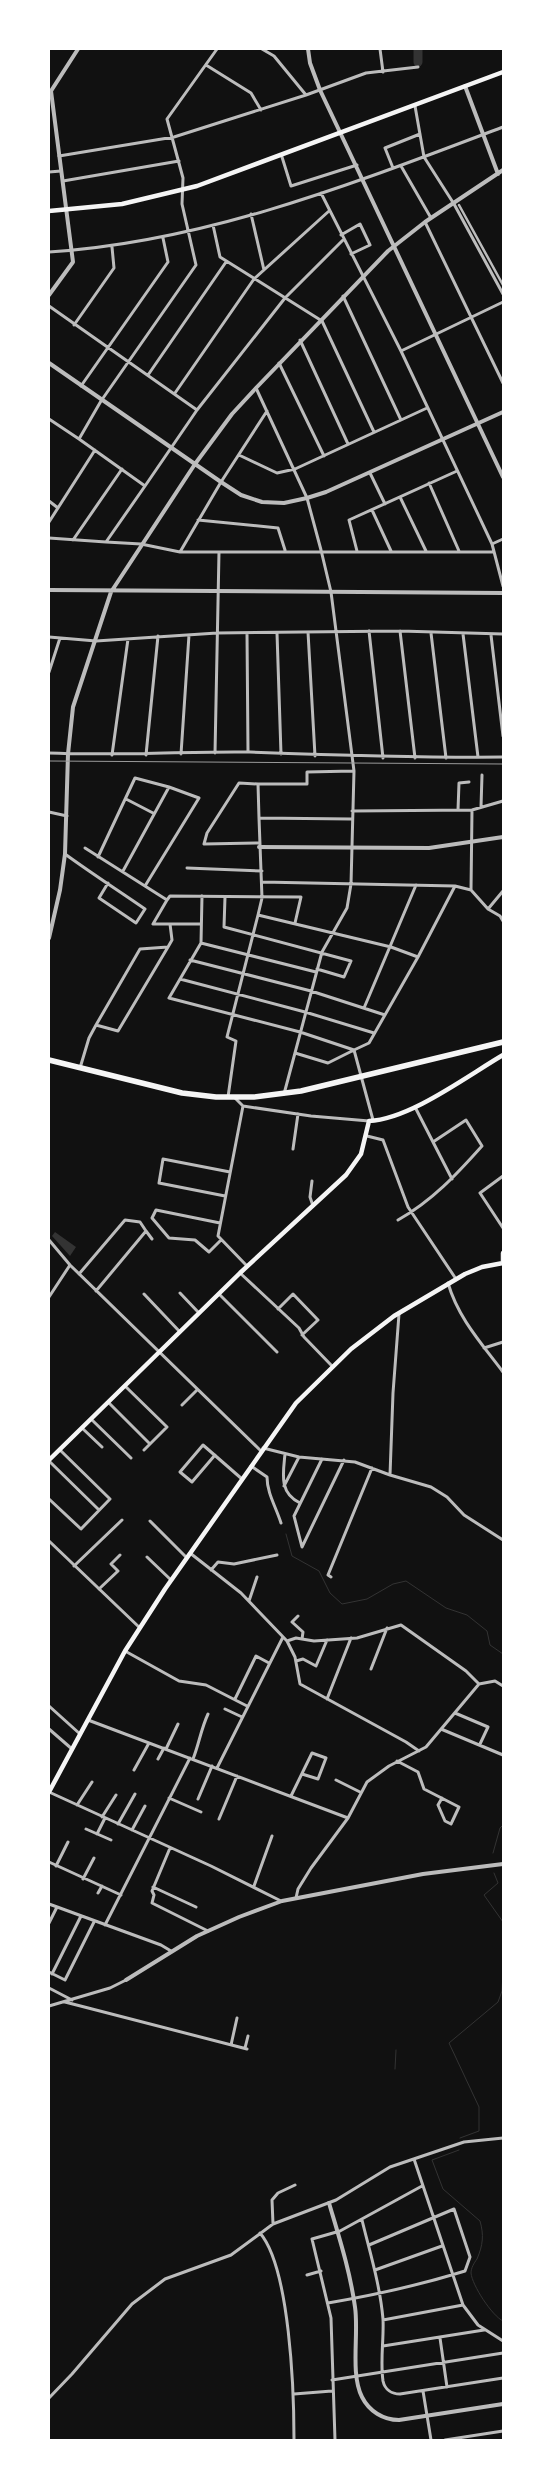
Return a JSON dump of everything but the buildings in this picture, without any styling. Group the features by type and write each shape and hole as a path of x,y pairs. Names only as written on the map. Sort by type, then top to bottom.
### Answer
{"highway":[{"path":"49,1060 182,1093 232,1097 284,1094 503,1042"}],"main road":[{"path":"49,211 122,204 183,191 342,134 503,72"},
{"path":"49,1461 240,1273 353,1167 361,1154 371,1120 395,1116 503,1055"},
{"path":"49,1792 140,1628 188,1555 296,1403 332,1366 399,1314 448,1283 475,1269 503,1263 503,1253"}],"street":[{"path":"49,295 73,262 50,90 78,49"},
{"path":"79,439 101,401 196,265 182,204 183,191 179,161 168,119 217,49"},
{"path":"262,49 274,56 306,95"},
{"path":"308,49 310,63 320,90 503,478"},
{"path":"380,49 383,72"},
{"path":"206,65 251,93 261,110"},
{"path":"59,156 174,137 306,95 366,72 383,72 418,67"},
{"path":"465,86 498,174"},
{"path":"415,106 424,156 454,204 503,294"},
{"path":"49,252 112,247 188,232 364,180 503,127"},
{"path":"393,168 385,148 420,134"},
{"path":"282,156 291,186 357,165"},
{"path":"62,181 179,161"},
{"path":"401,166 431,218"},
{"path":"49,938 60,890 64,854 68,754 73,707 111,592 195,464 232,414 300,340 395,246 425,222 503,170"},
{"path":"49,172 61,171"},
{"path":"321,192 362,278 401,351 492,544 503,586"},
{"path":"459,205 503,286"},
{"path":"175,393 254,280 329,211"},
{"path":"251,214 264,270"},
{"path":"425,222 503,383"},
{"path":"341,235 360,224 370,245 351,254"},
{"path":"213,225 220,257 320,320 374,432"},
{"path":"80,386 168,262 163,238"},
{"path":"106,542 197,410 284,298 343,240"},
{"path":"74,325 114,268 112,247"},
{"path":"148,375 226,262"},
{"path":"343,296 401,420"},
{"path":"401,351 503,302"},
{"path":"49,306 197,410"},
{"path":"300,340 348,444"},
{"path":"49,363 101,401 221,482 241,495 262,502 284,503 307,498 370,473 503,412"},
{"path":"279,363 324,456"},
{"path":"256,388 307,498 321,550 331,592 337,631 354,771 350,848 351,884 346,908 322,952 284,1094"},
{"path":"239,455 277,473 295,469 427,408"},
{"path":"180,552 221,482 267,411"},
{"path":"49,419 145,486"},
{"path":"49,522 95,450"},
{"path":"73,540 122,469"},
{"path":"357,551 349,520 457,471"},
{"path":"370,473 385,504"},
{"path":"429,483 459,551"},
{"path":"400,497 426,551"},
{"path":"49,500 58,508"},
{"path":"372,510 391,551"},
{"path":"198,520 278,528 285,550"},
{"path":"49,538 141,544 180,552 285,550 494,552"},
{"path":"492,544 503,539"},
{"path":"214,753 219,552"},
{"path":"49,590 111,592 503,593"},
{"path":"370,631 383,758"},
{"path":"400,631 414,758"},
{"path":"49,637 96,641 217,633 400,631 503,634"},
{"path":"277,632 281,754"},
{"path":"308,632 315,756"},
{"path":"247,633 248,752"},
{"path":"431,633 446,758"},
{"path":"463,634 478,757"},
{"path":"491,634 503,736"},
{"path":"181,754 188,635"},
{"path":"146,755 158,636"},
{"path":"49,670 60,638"},
{"path":"112,754 128,639"},
{"path":"49,753 146,755 248,752 383,758 503,757"},
{"path":"354,771 307,772 307,784 239,783 207,833 204,844 429,848 472,844 503,837"},
{"path":"482,775 482,807"},
{"path":"98,858 134,778 169,787 199,798 145,886"},
{"path":"458,810 459,783 469,782"},
{"path":"258,784 262,898 236,993 227,1037 236,1040 232,1097 242,1106 298,1114 371,1120 362,1076 354,1050"},
{"path":"122,871 169,787"},
{"path":"126,799 153,813"},
{"path":"352,811 472,810 503,801"},
{"path":"471,890 472,810"},
{"path":"49,812 67,816"},
{"path":"259,818 351,819"},
{"path":"84,848 167,900"},
{"path":"64,854 108,883 145,909 136,923 99,898 108,883"},
{"path":"187,868 262,871"},
{"path":"262,882 455,886 471,890 488,909 500,916 503,921"},
{"path":"364,1008 392,947 416,885"},
{"path":"295,1053 328,1063 369,1043 418,957 455,886"},
{"path":"488,909 503,891"},
{"path":"201,924 153,924 170,896 301,897 295,923"},
{"path":"202,896 201,943 168,998 300,1032 354,1050"},
{"path":"201,943 344,977 351,962 322,952 224,927 224,897"},
{"path":"258,915 392,947 418,957"},
{"path":"96,1025 118,1031 172,940 170,924"},
{"path":"80,1068 89,1038 140,949 168,947"},
{"path":"190,960 311,991 385,1014"},
{"path":"180,979 305,1012 374,1034"},
{"path":"242,1106 218,1236 247,1267"},
{"path":"415,1106 452,1179"},
{"path":"294,1149 298,1114"},
{"path":"398,1220 411,1213 452,1179 482,1146 466,1120 433,1142"},
{"path":"367,1136 382,1140 411,1213 456,1279"},
{"path":"225,1196 159,1183 164,1159 230,1172"},
{"path":"503,1176 495,1185 480,1193 503,1228"},
{"path":"312,1181 310,1197 313,1206"},
{"path":"220,1222 156,1210 152,1218 169,1238 195,1240 209,1252 221,1240"},
{"path":"79,1274 125,1220 140,1222 152,1239"},
{"path":"96,1291 146,1231"},
{"path":"49,1240 96,1291 197,1390 262,1450 344,1460 437,1489 464,1515 503,1540"},
{"path":"49,1297 70,1265"},
{"path":"240,1273 299,1328 302,1335 332,1366"},
{"path":"448,1283 453,1300 484,1348 503,1372"},
{"path":"180,1293 199,1313"},
{"path":"144,1294 180,1332"},
{"path":"219,1294 277,1352"},
{"path":"278,1309 293,1294 318,1320 302,1335"},
{"path":"390,1475 393,1393 399,1314"},
{"path":"484,1348 503,1342"},
{"path":"125,1386 167,1427 144,1450"},
{"path":"182,1405 197,1390"},
{"path":"108,1402 150,1444"},
{"path":"91,1419 131,1458"},
{"path":"82,1428 102,1448"},
{"path":"215,1455 192,1482 180,1472 203,1445 215,1455 242,1479"},
{"path":"49,1499 80,1529 110,1499 60,1450"},
{"path":"285,1454 284,1486 292,1499 300,1503"},
{"path":"284,1486 299,1456"},
{"path":"322,1458 294,1516 302,1547 344,1460"},
{"path":"49,1461 99,1510"},
{"path":"251,1466 267,1477 267,1489 276,1506 280,1523"},
{"path":"331,1577 328,1575 372,1468"},
{"path":"74,1566 122,1520"},
{"path":"150,1521 188,1555 211,1570 249,1601 260,1616 287,1641 296,1661 300,1684 406,1742 418,1751"},
{"path":"49,1541 140,1628"},
{"path":"99,1589 118,1571 111,1564 120,1554"},
{"path":"211,1570 222,1560 234,1564 277,1555"},
{"path":"147,1557 171,1580"},
{"path":"249,1601 257,1577"},
{"path":"298,1616 292,1622 303,1632 302,1639"},
{"path":"287,1641 351,1638 387,1628 403,1626 466,1671 479,1684"},
{"path":"371,1669 387,1628"},
{"path":"198,1799 283,1637"},
{"path":"327,1698 351,1638"},
{"path":"296,1661 303,1659 316,1666 327,1640"},
{"path":"125,1652 179,1681 206,1685 247,1706"},
{"path":"235,1699 256,1656 269,1663"},
{"path":"296,1898 298,1889 311,1868 348,1818 360,1792 374,1775 426,1747 479,1684 495,1681 503,1686"},
{"path":"49,1706 80,1734"},
{"path":"225,1709 242,1717"},
{"path":"455,1713 488,1727 480,1744"},
{"path":"105,1926 169,1798 199,1744 199,1732 208,1714"},
{"path":"88,1720 348,1818"},
{"path":"158,1759 178,1724"},
{"path":"49,1729 72,1749"},
{"path":"441,1729 503,1755"},
{"path":"134,1770 149,1743"},
{"path":"291,1796 312,1753 326,1758 318,1780 302,1774"},
{"path":"397,1761 418,1772 424,1789 442,1798 459,1807 451,1824 445,1821 438,1805 442,1798"},
{"path":"219,1819 238,1776"},
{"path":"336,1780 360,1792"},
{"path":"77,1805 92,1782"},
{"path":"49,1792 254,1886 282,1901"},
{"path":"118,1824 135,1794"},
{"path":"97,1834 103,1817 116,1795"},
{"path":"169,1798 201,1812"},
{"path":"132,1830 145,1806"},
{"path":"86,1829 111,1840"},
{"path":"254,1886 272,1836"},
{"path":"56,1866 68,1842"},
{"path":"170,1848 153,1887 152,1904 208,1931"},
{"path":"83,1879 94,1858"},
{"path":"49,1862 121,1895"},
{"path":"49,2006 110,1988 208,1931 282,1901 462,1868 503,1864"},
{"path":"98,1893 102,1886"},
{"path":"153,1887 196,1907"},
{"path":"49,1904 161,1945 171,1951"},
{"path":"49,1923 57,1907"},
{"path":"81,1916 50,1973 65,1980 94,1922"},
{"path":"49,1988 72,2000"},
{"path":"65,2002 246,2048 248,2036"},
{"path":"231,2045 237,2018"},
{"path":"49,2398 143,2294 175,2274 231,2255 272,2224 330,2203 384,2170 464,2142 503,2138"},
{"path":"414,2159 462,2305 484,2330 503,2341 503,2347"},
{"path":"272,2224 272,2200 278,2193 295,2185"},
{"path":"334,2440 332,2332 328,2303 312,2239 337,2232 362,2220 422,2186"},
{"path":"330,2203 354,2299 357,2337 357,2376 362,2398 378,2414 399,2420 503,2404"},
{"path":"328,2303 380,2294 465,2271 470,2257 454,2209 369,2245"},
{"path":"362,2220 380,2294 383,2320 384,2383 391,2393 400,2394 423,2391 503,2378"},
{"path":"260,2233 271,2248 285,2308 294,2394 294,2440"},
{"path":"375,2270 442,2246"},
{"path":"307,2275 320,2271"},
{"path":"383,2320 462,2305"},
{"path":"383,2346 484,2330"},
{"path":"440,2338 447,2387"},
{"path":"332,2380 503,2353"},
{"path":"294,2394 332,2390"},
{"path":"423,2391 431,2440"},
{"path":"445,2440 503,2431"}],"shaded area":[{"path":"55,1232 76,1247 70,1256 52,1236"}],"waterway":[{"path":"418,49 418,62"},
{"path":"286,1534 292,1556 319,1571 330,1593 342,1604 367,1599 393,1584 406,1581 446,1608 467,1615 487,1631 490,1645 503,1654"},
{"path":"493,1853 500,1828 503,1825"},
{"path":"494,1873 498,1883 484,1895 503,1922"},
{"path":"460,2138 479,2131 479,2107 449,2043 498,2002 502,1991 503,1972"},
{"path":"395,2069 396,2050"},
{"path":"459,2150 432,2160 443,2189 480,2221 482,2245 472,2269 472,2278 488,2307 503,2321"}],"railway":[{"path":"49,761 503,764"}]}
